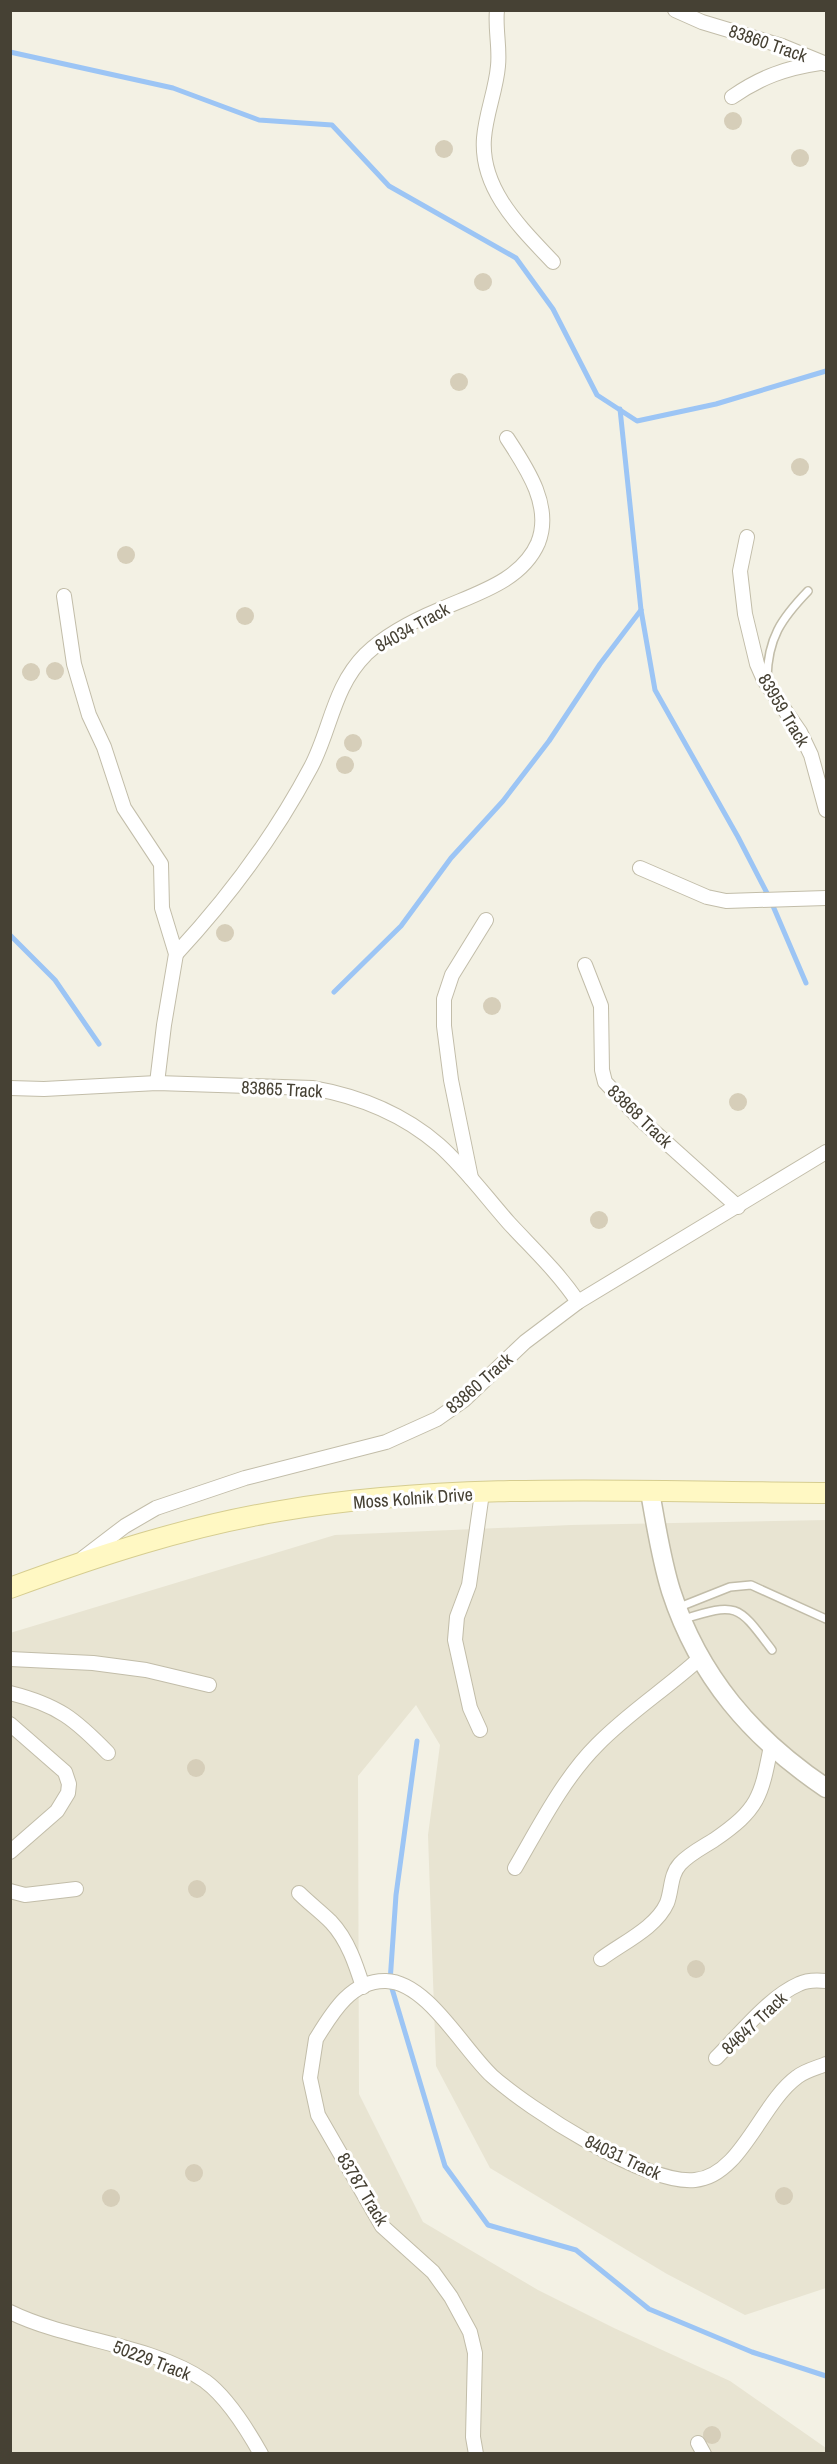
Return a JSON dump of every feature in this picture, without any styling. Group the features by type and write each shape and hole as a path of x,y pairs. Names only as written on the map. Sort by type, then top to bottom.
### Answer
{"main road":[{"name":"Moss Kolnik Drive","path":"10,1588 111,1553 227,1521 281,1510 406,1496 482,1493 826,1492"}],"street":[{"path":"497,10 498,67 488,112 484,155 490,184 532,240 553,262"},
{"name":"83860 Track","path":"675,10 824,64"},
{"path":"732,97 752,83 772,74 791,68 824,64"},
{"name":"84034 Track","path":"176,954 237,883 299,788 312,765 330,712 358,662 368,652 421,619 486,591 502,581 520,567 533,551 540,536 541,508 536,489 526,467 507,438"},
{"name":"83959 Track","path":"747,537 740,571 745,614 757,664 766,684 800,732 811,755 826,810"},
{"path":"64,596 74,664 89,715 104,747 124,808 161,864 162,908 176,954 157,1083"},
{"path":"640,868 707,897 726,901 826,898"},
{"path":"471,1179 451,1080 444,1026 444,999 452,975 486,920"},
{"name":"83868 Track","path":"585,965 600,1005 602,1070 605,1082 640,1119 738,1207"},
{"name":"83865 Track","path":"10,1088 44,1089 157,1083 312,1088 334,1092 376,1107 413,1125 440,1146 526,1242 550,1264 578,1302"},
{"name":"83860 Track","path":"72,1567 125,1526 156,1508 245,1478 386,1442 437,1419 464,1400 525,1342 578,1302 826,1152"},
{"path":"650,1492 662,1556 680,1613 699,1659 720,1691 771,1746 826,1788"},
{"path":"480,1730 470,1708 455,1640 457,1617 469,1585 482,1493"},
{"path":"10,1659 93,1663 146,1670 209,1685"},
{"path":"515,1868 549,1811 595,1746 632,1711 668,1687 699,1659"},
{"path":"10,1694 36,1701 64,1713 75,1720 108,1753"},
{"path":"10,1724 58,1765 68,1778 69,1785 68,1793 57,1811 10,1852"},
{"path":"601,1959 645,1928 659,1914 667,1903 673,1875 678,1866 726,1832 754,1805 764,1785 771,1746"},
{"path":"10,1891 26,1895 76,1889"},
{"path":"299,1893 333,1924 355,1963 363,1987"},
{"name":"84647 Track","path":"716,2058 773,2002 790,1989 806,1981 826,1981"},
{"name":"83787 Track","path":"424,1999 407,1988 390,1982 378,1982 350,1993 343,1999 315,2039 310,2078 318,2115 381,2226 425,2264 462,2314 475,2353 473,2444 476,2454"},
{"name":"84031 Track","path":"424,1999 491,2075 522,2099 582,2138 618,2158 657,2174 684,2181 704,2179 720,2172 741,2149 759,2120 786,2087 798,2076 826,2064"},
{"name":"50229 Track","path":"10,2312 42,2325 145,2355 191,2373 205,2381 221,2396 261,2454"}],"lane":[{"path":"766,684 771,644 789,611 808,591"},
{"path":"680,1613 730,1587 751,1585 826,1619"},
{"path":"680,1613 718,1608 734,1610 743,1614 752,1623 772,1650"}],"shaded area":[{"path":"826,1520 826,2288 745,2315 667,2274 490,2168 436,2066 428,1835 440,1745 416,1705 358,1776 359,2094 423,2222 538,2290 730,2381 826,2448 826,2453 11,2453 10,1633 335,1535 571,1525"}],"building":[{"path":"733,112 739,115 742,121 739,127 733,130 727,127 724,121 727,115"},
{"path":"444,140 450,143 453,149 450,155 444,158 438,155 435,149 438,143"},
{"path":"800,149 806,152 809,158 806,164 800,167 794,164 791,158 794,152"},
{"path":"483,273 489,276 492,282 489,288 483,291 477,288 474,282 477,276"},
{"path":"459,373 465,376 468,382 465,388 459,391 453,388 450,382 453,376"},
{"path":"800,458 806,461 809,467 806,473 800,476 794,473 791,467 794,461"},
{"path":"126,546 132,549 135,555 132,561 126,564 120,561 117,555 120,549"},
{"path":"245,607 251,610 254,616 251,622 245,625 239,622 236,616 239,610"},
{"path":"55,662 61,665 64,671 61,677 55,680 49,677 46,671 49,665"},
{"path":"31,663 37,666 40,672 37,678 31,681 25,678 22,672 25,666"},
{"path":"353,734 359,737 362,743 359,749 353,752 347,749 344,743 347,737"},
{"path":"345,756 351,759 354,765 351,771 345,774 339,771 336,765 339,759"},
{"path":"225,924 231,927 234,933 231,939 225,942 219,939 216,933 219,927"},
{"path":"492,997 498,1000 501,1006 498,1012 492,1015 486,1012 483,1006 486,1000"},
{"path":"738,1093 744,1096 747,1102 744,1108 738,1111 732,1108 729,1102 732,1096"},
{"path":"599,1211 605,1214 608,1220 605,1226 599,1229 593,1226 590,1220 593,1214"},
{"path":"196,1759 202,1762 205,1768 202,1774 196,1777 190,1774 187,1768 190,1762"},
{"path":"197,1880 203,1883 206,1889 203,1895 197,1898 191,1895 188,1889 191,1883"},
{"path":"696,1960 702,1963 705,1969 702,1975 696,1978 690,1975 687,1969 690,1963"},
{"path":"194,2164 200,2167 203,2173 200,2179 194,2182 188,2179 185,2173 188,2167"},
{"path":"784,2187 790,2190 793,2196 790,2202 784,2205 778,2202 775,2196 778,2190"},
{"path":"111,2189 117,2192 120,2198 117,2204 111,2207 105,2204 102,2198 105,2192"},
{"path":"712,2426 718,2429 721,2435 718,2441 712,2444 706,2441 703,2435 706,2429"}],"waterway":[{"path":"10,52 173,88 259,120 332,125 389,186 516,258 553,309 597,395 637,421 716,404 826,371"},
{"path":"620,409 641,610 655,690 738,837 770,899 806,983"},
{"path":"334,992 401,926 451,858 503,801 549,741 600,664 641,610"},
{"path":"10,935 55,980 99,1044"},
{"path":"417,1741 396,1895 390,1982 445,2166 488,2225 576,2250 649,2309 752,2352 826,2376"}]}
